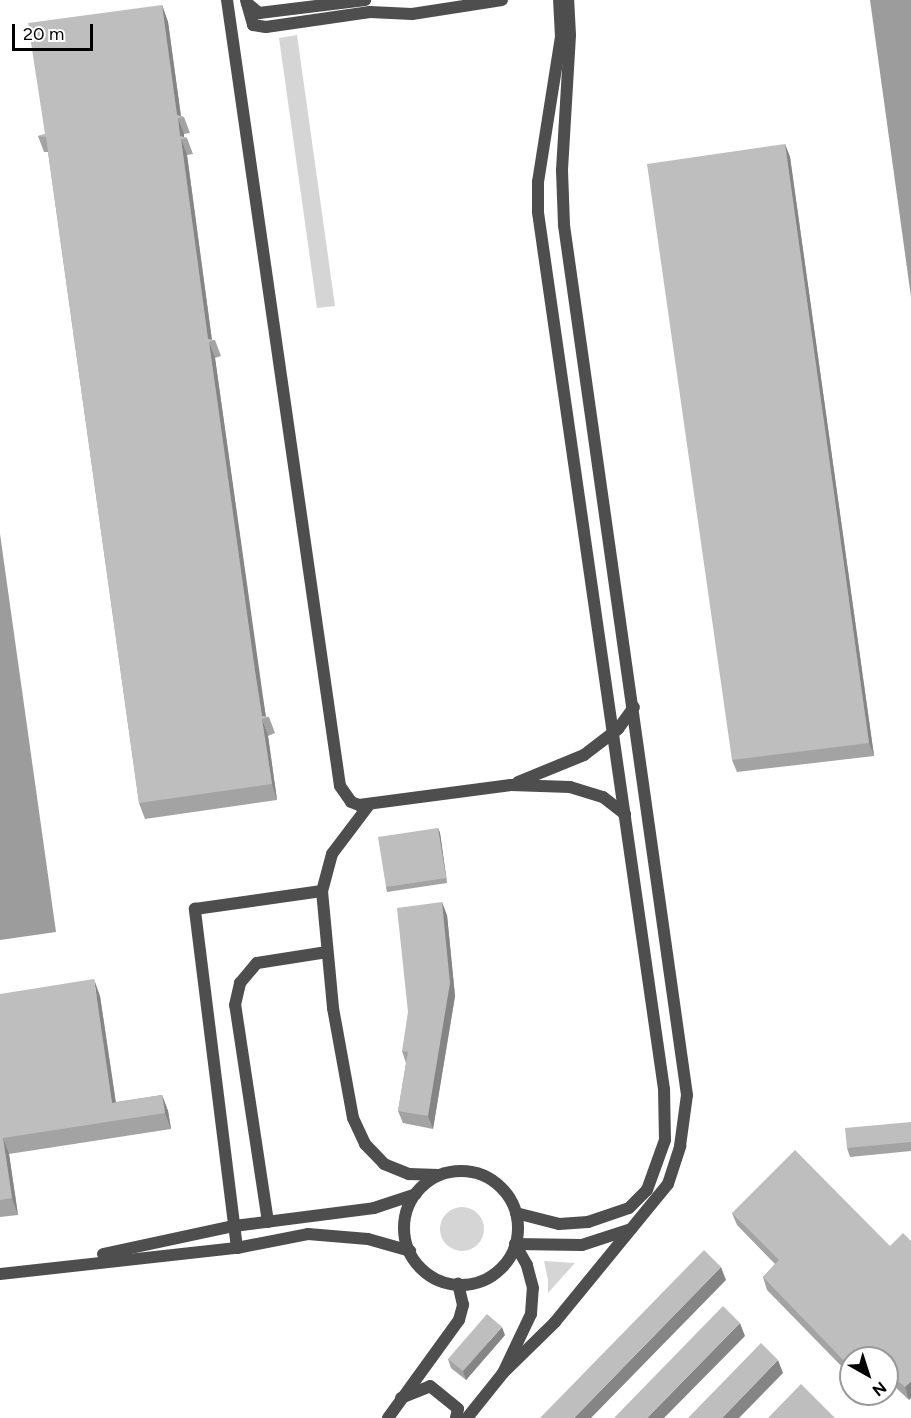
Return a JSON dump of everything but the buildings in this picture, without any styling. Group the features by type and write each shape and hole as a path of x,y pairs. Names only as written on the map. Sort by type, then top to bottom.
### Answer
{"lane":[{"path":"227,0 340,786 351,802 369,805 511,785 563,765 613,734 634,707"},
{"path":"246,1 259,13 364,0"},
{"path":"246,1 253,25 266,27 370,12 412,14 459,3 502,0"},
{"path":"516,1214 560,1224 609,1217 639,1199 658,1167 665,1140 664,1089 538,212 538,182 561,37 559,0"},
{"path":"467,1418 503,1373 555,1322 636,1227 676,1167 687,1095 634,707 564,225 562,170 570,35 568,0"},
{"path":"511,785 590,792 625,814"},
{"path":"369,805 332,854 322,891 333,1008 358,1133 373,1155 395,1170 440,1175 459,1171 487,1177 509,1196 516,1214 515,1244 527,1265 534,1302 527,1327 503,1373"},
{"path":"237,1248 195,909 322,891"},
{"path":"268,1222 235,1005 240,983 257,963 327,952"},
{"path":"45,1267 234,1226 375,1208 416,1194 440,1175"},
{"path":"416,1194 405,1221 410,1251 434,1278 458,1284 483,1280 494,1274 515,1244"},
{"path":"515,1244 582,1245 636,1227"},
{"path":"0,1274 45,1267 237,1248 308,1234 334,1234 410,1251"},
{"path":"388,1418 462,1313 458,1284"},
{"path":"401,1398 430,1386 458,1409 456,1418"}],"shaded area":[{"path":"870,0 911,0 911,297"},
{"path":"297,35 335,306 317,308 279,38"},
{"path":"0,534 56,932 0,940"},
{"path":"462,1207 478,1213 484,1229 478,1245 462,1251 446,1245 440,1229 446,1213"},
{"path":"544,1261 575,1263 548,1293 548,1280"}]}
